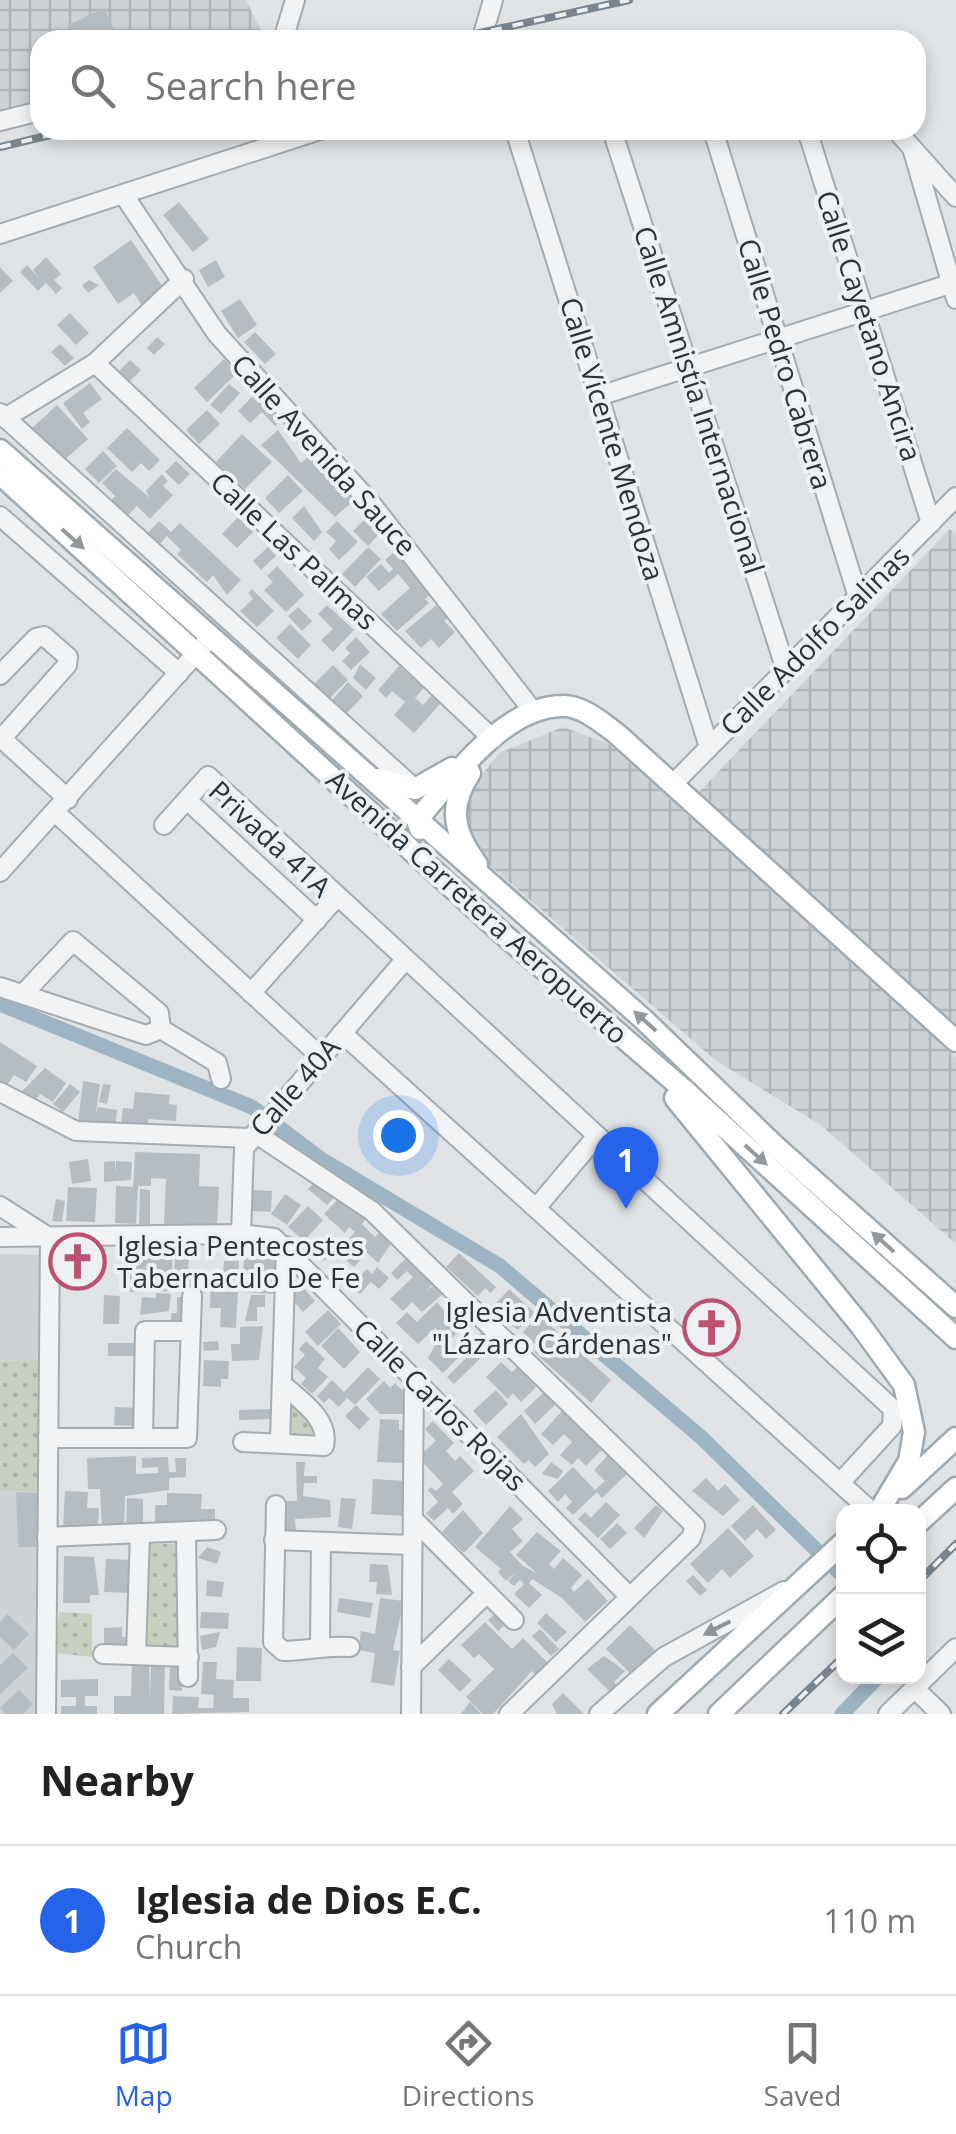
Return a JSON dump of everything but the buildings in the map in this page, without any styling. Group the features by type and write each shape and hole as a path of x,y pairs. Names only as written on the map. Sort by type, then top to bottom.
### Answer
{"main road":[{"name":"Avenida Carretera Aeropuerto","path":"0,450 475,908 956,1338"},
{"name":"Avenida Carretera Aeropuerto","path":"0,474 203,645 327,741 643,1020 956,1307"},
{"path":"343,756 389,785 415,788 533,712 562,706 576,708 617,734 956,1041"},
{"path":"475,908 422,836 417,820 490,742"},
{"path":"490,742 455,800 455,822 463,844 507,902"},
{"path":"620,1038 792,1239 904,1386 914,1432 909,1462 880,1504"},
{"path":"883,1504 956,1438"},
{"path":"926,1516 956,1488"},
{"path":"658,1714 836,1548"},
{"path":"720,1714 836,1603"},
{"path":"704,1714 780,1641 808,1629"}],"street":[{"path":"286,30 296,0"},
{"path":"487,30 492,0"},
{"path":"0,121 30,113"},
{"path":"0,234 289,140"},
{"name":"Calle Vicente Mendoza","path":"519,140 710,748"},
{"name":"Calle Amnistía Internacional","path":"615,140 786,670"},
{"name":"Calle Pedro Cabrera","path":"715,140 858,597"},
{"name":"Calle Cayetano Ancira","path":"809,140 864,312 946,514"},
{"path":"905,140 956,197"},
{"path":"599,396 864,312 954,288 912,148"},
{"name":"Calle Avenida Sauce","path":"123,194 184,279 217,334 370,502 533,712"},
{"path":"184,279 94,363 3,415 415,788"},
{"name":"Calle Las Palmas","path":"94,363 490,742"},
{"name":"Calle Adolfo Salinas","path":"673,784 946,514"},
{"path":"0,516 178,673"},
{"path":"0,675 36,638 44,636 68,658 67,666 1,738 62,806 321,1057"},
{"path":"0,871 203,645"},
{"name":"Privada 41A","path":"164,825 208,776 336,898 251,992"},
{"name":"Privada 41A","path":"187,800 317,920"},
{"path":"336,898 893,1408 892,1426 840,1483"},
{"path":"23,994 74,940 159,1013 161,1029"},
{"name":"Calle 40A","path":"240,1234 242,1158 255,1132 404,961"},
{"path":"0,987 146,1035 161,1029"},
{"path":"161,1029 217,1062 222,1079"},
{"path":"342,1032 840,1483 868,1504"},
{"path":"0,1092 76,1131 255,1132 372,1211 695,1526 690,1538 509,1714"},
{"path":"536,1208 596,1137"},
{"path":"0,1206 50,1238"},
{"path":"0,1237 264,1234 286,1246 280,1441 284,1446 324,1446 326,1439 320,1420 282,1384"},
{"path":"46,1714 50,1238"},
{"name":"Calle Carlos Rojas","path":"286,1246 630,1597"},
{"path":"48,1438 187,1438 192,1296"},
{"path":"143,1438 146,1332 189,1331"},
{"path":"411,1714 414,1378"},
{"path":"243,1442 280,1441"},
{"path":"276,1505 273,1642 283,1652 320,1645 350,1646"},
{"path":"412,1520 514,1620"},
{"path":"47,1537 216,1530"},
{"path":"136,1655 140,1533"},
{"path":"186,1533 188,1677"},
{"path":"274,1540 412,1545"},
{"path":"320,1645 321,1542"},
{"path":"600,1714 664,1657 806,1576"},
{"path":"411,1667 487,1593"},
{"path":"888,1714 956,1648"},
{"path":"103,1654 189,1657"},
{"path":"915,1688 941,1714"}],"shaded area":[{"path":"0,0 246,0 261,30 30,30 30,112 0,119"},
{"path":"950,529 956,535 956,1024 698,793"},
{"path":"563,727 609,744 956,1058 956,1244 822,1126 715,1060 479,856 464,828 465,797 499,753"},
{"path":"0,1254 43,1255 42,1360 0,1361"},
{"path":"42,1360 40,1492 0,1491 0,1361"},
{"path":"282,1384 327,1439 284,1446"},
{"path":"0,1491 40,1492 36,1714 0,1714"},
{"path":"134,1543 182,1544 186,1651 130,1649"},
{"path":"59,1612 92,1614 92,1657 55,1653"}],"waterway":[{"path":"0,1004 252,1107 321,1159 500,1266 702,1438 836,1569"},
{"path":"842,1714 871,1684"}],"railway":[{"path":"493,30 629,0"},
{"path":"0,147 30,140"},
{"path":"926,1574 956,1544"},
{"path":"783,1714 836,1664"}],"place":[{"name":"Iglesia de Dios E.C.","path":"626,1209"},
{"name":"Iglesia Pentecostes Tabernaculo De Fe","path":"78,1262"},
{"name":"Iglesia Adventista \"Lázaro Cárdenas\"","path":"711,1328"}]}
